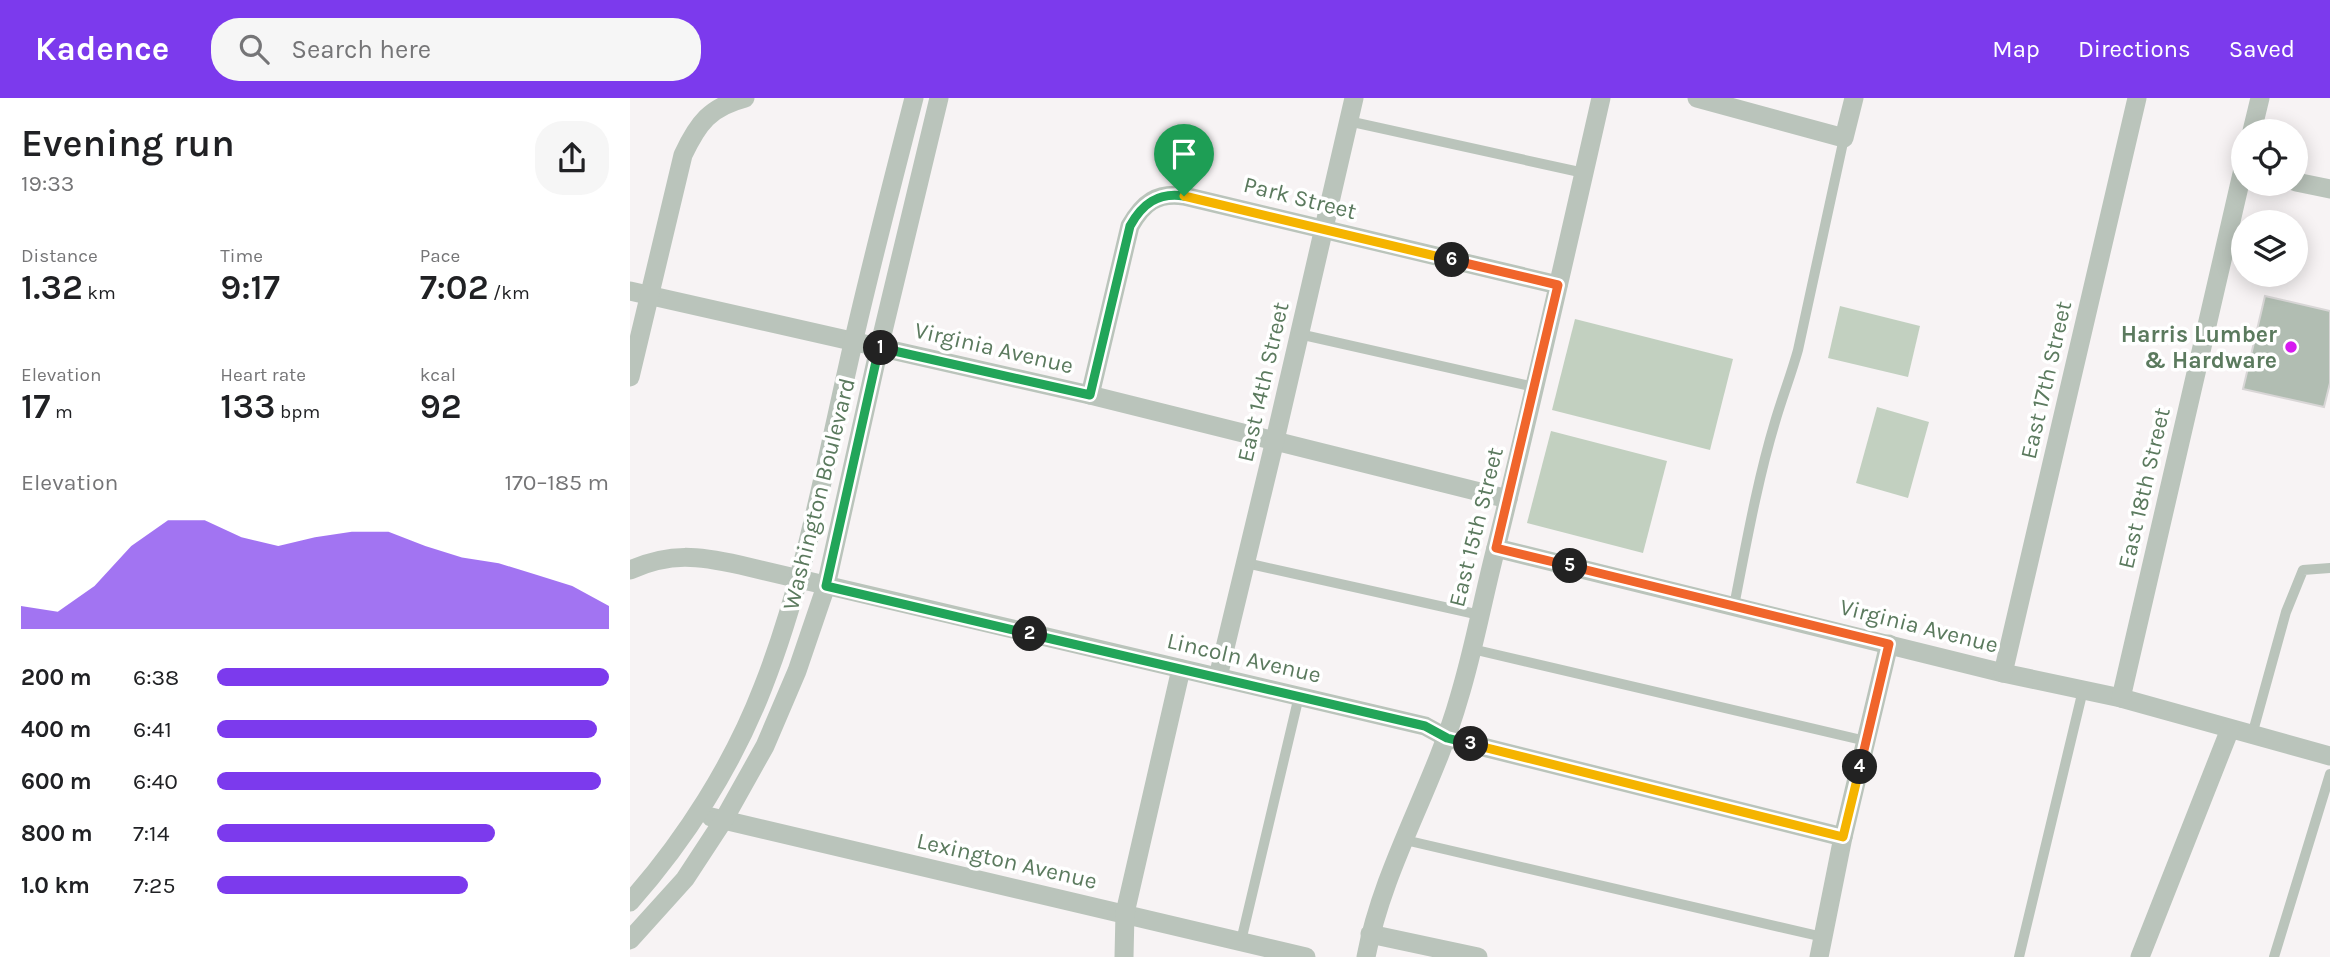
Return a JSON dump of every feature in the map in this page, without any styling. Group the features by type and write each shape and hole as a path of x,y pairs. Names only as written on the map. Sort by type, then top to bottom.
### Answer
{"street":[{"path":"630,377 640,293 683,155 692,135 709,114 725,103 745,98"},
{"name":"Washington Boulevard","path":"630,902 654,874 697,812 733,752 763,688 799,579 853,342 914,98"},
{"name":"East 14th Street","path":"1218,677 1354,98"},
{"name":"East 15th Street","path":"1366,957 1370,934 1383,894 1447,738 1472,649 1601,98"},
{"path":"1708,99 1844,138 1854,98"},
{"name":"East 17th Street","path":"2003,673 2137,98"},
{"path":"2255,119 2260,98"},
{"name":"Washington Boulevard","path":"630,940 685,879 723,821 765,746 797,671 826,586 934,100"},
{"path":"2308,184 2330,189"},
{"name":"Park Street","path":"1090,395 1130,226 1135,216 1161,195 1184,196 1558,285"},
{"name":"East 18th Street","path":"2121,698 2237,196"},
{"name":"Virginia Avenue","path":"640,293 1090,395 1508,499"},
{"name":"Virginia Avenue","path":"1496,548 2003,673 2121,698 2330,756"},
{"name":"Lincoln Avenue","path":"630,570 651,561 679,556 702,557 1425,726 1447,738 1843,837"},
{"path":"1819,957 1843,837 1889,644"},
{"path":"1124,957 1125,913 1181,669"},
{"path":"2140,957 2230,729"},
{"name":"Lexington Avenue","path":"697,812 723,821 1306,957"},
{"path":"1370,934 1478,957"}],"lane":[{"path":"1348,121 1584,173"},
{"path":"1734,606 1762,471 1798,350 1844,138"},
{"path":"1299,334 1534,387"},
{"path":"1245,563 1480,615"},
{"path":"2252,735 2286,612 2303,570 2330,568"},
{"path":"1472,649 1866,741"},
{"path":"2019,957 2083,690"},
{"path":"1241,941 1299,696"},
{"path":"2274,957 2330,774"},
{"path":"1405,840 1823,937"}],"shaded area":[{"path":"1840,306 1920,326 1908,377 1828,358"},
{"path":"1575,319 1733,359 1710,450 1552,410"},
{"path":"1877,407 1929,422 1908,498 1856,483"},
{"path":"1551,431 1667,461 1643,553 1527,523"}],"building":[{"name":"Harris Lumber & Hardware","path":"2265,296 2330,311 2330,383 2324,407 2243,389"}],"place":[{"name":"Harris Lumber & Hardware","path":"2291,347"}],"route":[{"path":"1161,195 1184,196 1558,285 1496,548 1889,644 1843,837 1447,738 1425,726 826,586 879,348 1090,395 1130,226 1142,208 1161,195"}]}
